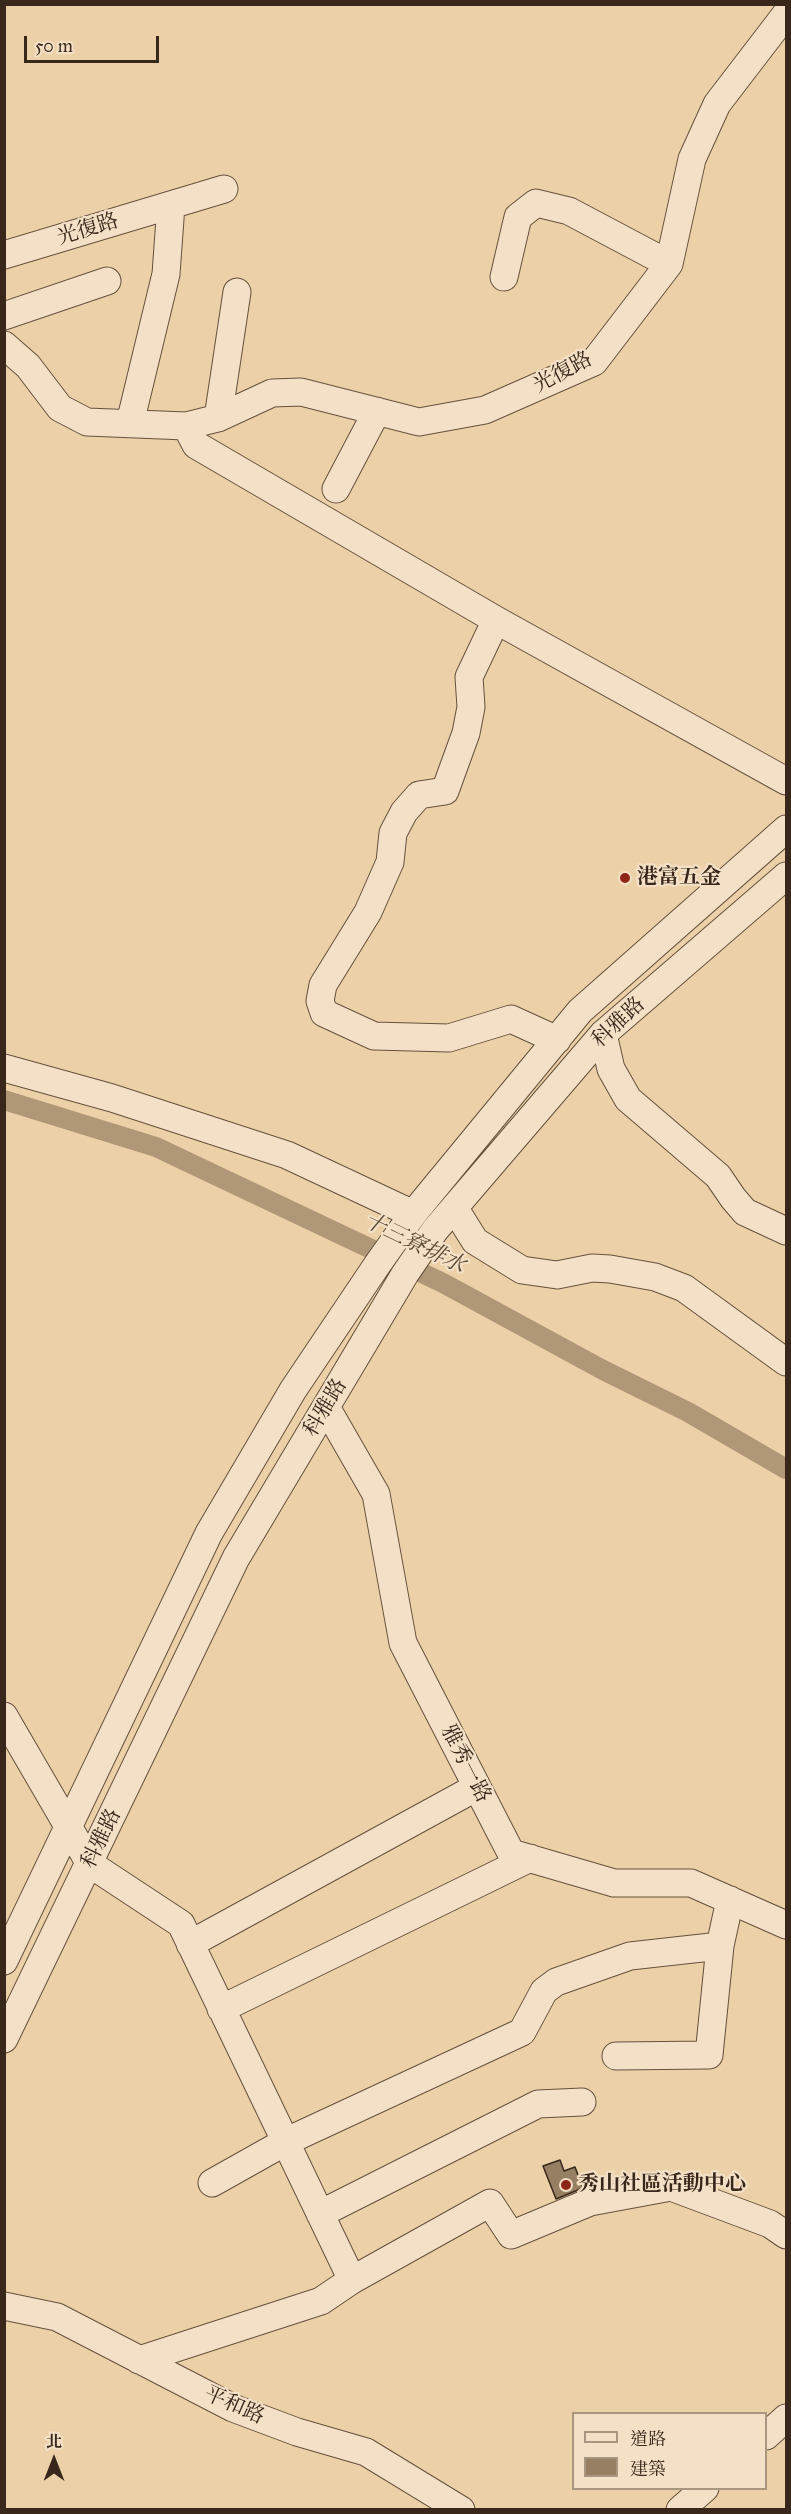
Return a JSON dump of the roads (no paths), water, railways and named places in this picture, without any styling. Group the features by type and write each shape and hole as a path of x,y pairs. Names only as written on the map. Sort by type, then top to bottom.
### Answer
{"street":[{"name":"光復路","path":"4,345 28,366 60,408 87,422 186,426 218,418 272,393 301,392 419,422 485,410 594,362 669,264 692,159 717,104 786,14"},
{"name":"光復路","path":"4,255 224,189"},
{"path":"504,277 518,217 536,203 569,211 669,264"},
{"path":"130,423 166,274 171,205"},
{"path":"4,316 107,281"},
{"path":"218,418 237,292"},
{"path":"336,489 377,411"},
{"path":"186,426 196,445 496,621 786,781"},
{"path":"496,621 470,677 471,707 466,733 445,791 419,795 404,813 393,832 390,862 368,912 323,985 320,1001 324,1013 374,1036 449,1038 511,1019 557,1040"},
{"name":"科雅路","path":"4,1961 209,1533 293,1390 377,1264 413,1214 580,1011 786,829"},
{"name":"科雅路","path":"4,2039 236,1558 405,1274 435,1230 603,1034 786,876"},
{"path":"603,1034 611,1069 628,1099 718,1176 746,1212 786,1231"},
{"path":"4,1068 112,1098 287,1155 413,1214"},
{"path":"455,1209 476,1240 522,1270 557,1275 592,1268 655,1276 684,1288 786,1362"},
{"name":"雅秀一路","path":"326,1407 376,1494 403,1643 511,1852 614,1883 691,1882 786,1924"},
{"path":"4,1716 90,1864 181,1924 352,2280"},
{"path":"190,1944 477,1787"},
{"path":"221,2009 530,1858"},
{"path":"616,2056 709,2055 720,1946 730,1900"},
{"path":"212,2183 285,2142 522,2032 544,1991 556,1982 630,1956 720,1946"},
{"path":"320,2214 538,2104 582,2102"},
{"path":"139,2360 321,2301 352,2280 490,2203 511,2235 590,2202 671,2187 770,2224 786,2235"},
{"name":"平和路","path":"4,2306 57,2317 233,2408 297,2432 366,2452 460,2510"},
{"path":"767,2434 786,2418"},
{"path":"680,2510 703,2490"}],"waterway":[{"name":"十三寮排水","path":"4,1100 156,1147 443,1283 603,1370 688,1412 786,1469"}],"place":[{"name":"港富五金","path":"625,878"},
{"name":"秀山社區活動中心","path":"566,2185"}]}
